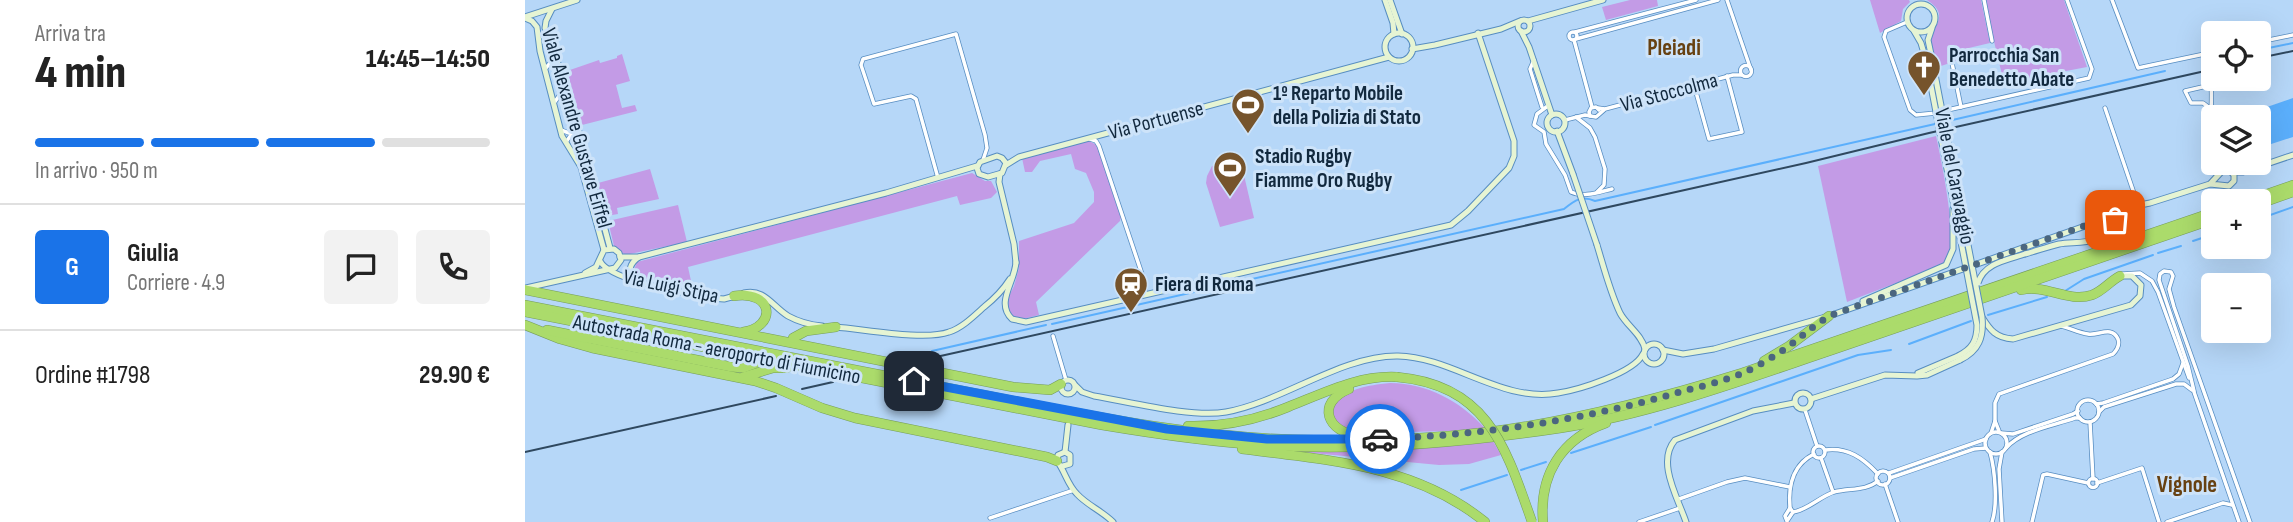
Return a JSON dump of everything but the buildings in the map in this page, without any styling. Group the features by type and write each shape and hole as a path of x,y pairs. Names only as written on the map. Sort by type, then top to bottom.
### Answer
{"highway":[{"path":"2271,193 2293,185"},
{"path":"2271,200 2293,192"},
{"name":"Autostrada Roma - aeroporto di Fiumicino","path":"525,305 1134,424 1267,439 1382,439 1485,432 1574,418 1664,397 1742,373 2201,216"},
{"name":"Autostrada Roma - aeroporto di Fiumicino","path":"525,312 1103,425 1230,443 1369,447 1497,437 1581,424 1655,407 2201,223"},
{"path":"1959,307 2029,288 2047,289 2071,297 2086,296 2097,292 2120,276"},
{"path":"525,289 731,332 795,341 1013,387 1050,390 1064,382"},
{"path":"731,332 745,332 757,328 764,322 766,313 762,302 755,296 734,296"},
{"path":"1742,373 1789,346 1829,316"},
{"path":"525,325 730,367 742,368 754,364"},
{"path":"525,325 592,348 775,387 814,405 851,417 1047,457 1060,464"},
{"path":"795,341 806,331 836,327"},
{"path":"795,341 853,365 914,381"},
{"path":"738,377 779,367 814,368"},
{"path":"1134,424 1146,422 1204,426 1233,423 1277,411 1357,381 1371,378 1397,379 1443,393 1479,419 1501,452 1529,522"},
{"path":"1382,439 1340,431 1330,420 1329,408 1335,397 1347,389 1397,379"},
{"path":"1543,522 1542,498 1547,478 1557,459 1572,442 1594,428 1655,407"},
{"path":"1103,425 1143,436 1349,463 1385,471 1437,491 1485,522"}],"street":[{"path":"525,18 577,0"},
{"path":"1385,0 1394,34 1385,44 1389,57 1401,61 1409,57 1411,41 1402,34 1390,0"},
{"path":"1501,29 1520,31 1548,15 1603,0"},
{"path":"1565,120 1594,111 1575,32 1696,0"},
{"path":"1575,39 1718,0"},
{"path":"1727,0 1751,69 1748,75 1742,70 1748,66 1751,69"},
{"path":"1921,0 1928,6 1934,13 1933,24 1923,32 1914,31 1907,22 1907,14 1913,3 1928,6"},
{"path":"1984,0 1992,41"},
{"path":"1907,22 1884,34 1910,110 1916,115 1929,114 2090,77 2092,69 2067,0"},
{"path":"2112,0 2138,69 2201,55"},
{"name":"Viale Alexandre Gustave Eiffel","path":"552,9 545,25 571,99 607,249"},
{"path":"1661,9 1662,15"},
{"name":"Viale Alexandre Gustave Eiffel","path":"525,18 537,26 542,58 565,143 581,167 607,249"},
{"path":"1412,49 1435,46 1501,29 1520,21"},
{"path":"1520,21 1529,26"},
{"path":"1520,21 1518,26 1533,57"},
{"name":"Viale del Caravaggio","path":"1933,24 1928,40 1929,59 1953,206 1977,328 1974,344 1959,358"},
{"path":"1529,26 1533,57 1546,107 1552,114 1560,115 1565,120"},
{"name":"Viale del Caravaggio","path":"1914,31 1929,59 1982,317 1983,333 1980,343 1972,353 1959,358"},
{"path":"983,160 999,157 1006,165 1000,174 999,182 1016,262 1015,274 1004,305 1008,317 1016,321 1029,321 1447,226 1456,221 1503,175 1515,153 1514,141 1478,33"},
{"path":"621,257 639,257 938,178 978,166 987,148 985,135 955,34 863,59 861,65 874,104 911,96 916,99 938,178"},
{"path":"1394,34 1402,34"},
{"path":"2271,40 2293,35"},
{"path":"542,58 549,61 555,55"},
{"name":"Via Stoccolma","path":"1594,111 1733,75 1742,70 1747,55"},
{"name":"Via Portuense","path":"1006,165 1020,157 1389,57"},
{"path":"545,69 551,62 560,65"},
{"path":"1952,63 1961,107"},
{"path":"1694,85 1709,139 1742,132 1727,76"},
{"path":"2211,105 2212,97 2211,85 2185,91 2190,103 2209,102 2212,97"},
{"path":"550,90 559,93 567,86"},
{"path":"554,103 560,95 571,99"},
{"path":"1546,107 1535,117 1534,124 1537,129 1557,131 1563,129 1565,120"},
{"path":"2105,108 2138,205"},
{"path":"1552,114 1548,121 1545,143 1565,175 1571,192 1577,195 1612,189"},
{"path":"1576,117 1591,128 1595,136 1606,178 1602,188 1596,193"},
{"path":"561,130 571,133 577,127"},
{"path":"1557,131 1620,313 1642,339 1659,345 1663,350 1664,356 1658,364 1648,363 1642,339"},
{"path":"565,143 570,135 580,139"},
{"path":"1088,138 1099,145 1145,284 1145,290 1139,296"},
{"path":"2271,162 2293,155"},
{"path":"978,166 978,172 984,177 1000,174"},
{"path":"2210,184 2219,175"},
{"path":"2220,175 2221,184"},
{"path":"2233,175 2234,181"},
{"path":"1663,350 1683,354 1714,349 1829,316 2111,218 2125,209 2210,184 2227,186 2240,175"},
{"path":"1800,324 1858,303 1946,265 1952,254 1953,206"},
{"path":"1978,297 1978,283 1985,270 2059,244 2099,239 2106,234 2110,226 2107,223 2111,218"},
{"path":"525,289 594,270 607,249 617,251 621,257"},
{"path":"585,273 618,266 621,257"},
{"path":"637,281 631,276 630,269 639,257"},
{"path":"600,261 609,269"},
{"path":"836,327 922,335 950,332 979,312 1002,290 1011,277 1016,262"},
{"name":"Via Luigi Stipa","path":"609,269 637,281 711,298 724,299 750,292 759,293 796,320 811,325 836,327"},
{"path":"2194,391 2159,280 2164,271 2173,274 2169,289 2174,307 2250,522"},
{"path":"2120,276 2137,272 2154,283 2239,522"},
{"path":"1982,317 1995,334 2003,338 2013,339 2059,326 2136,302 2142,292 2140,282 2132,276 2120,276"},
{"path":"1851,308 1858,303"},
{"path":"1898,522 1885,484 1889,476 1986,439 1991,433 1996,398 1999,394 2113,354 2119,346 2116,336 2107,331 2086,334 2059,326"},
{"path":"1053,336 1064,382 1062,392 1071,394"},
{"path":"1064,382 1073,382 1076,387 1092,396 1184,411 1214,413 1233,411 1259,403 1358,363 1381,357 1414,358 1513,390 1547,394 1572,390 1627,369 1639,362 1644,351 1653,344"},
{"path":"1811,399 1885,375 1924,376 1959,358"},
{"path":"2096,404 2173,379 2179,374 2183,361"},
{"path":"2090,422 2097,418 2104,407 2176,384 2185,384 2194,391"},
{"path":"1072,402 1071,394 1076,387"},
{"path":"1794,402 1795,397 1800,394 1808,395 1811,399"},
{"path":"1805,410 1811,404 1811,399"},
{"path":"1794,402 1799,409 1805,410"},
{"path":"1686,522 1666,460 1667,450 1675,440 1753,411 1794,402"},
{"path":"1991,433 2013,435 2078,411 2083,402 2096,404 2099,412"},
{"path":"1805,410 1817,446"},
{"path":"2078,411 2080,418"},
{"path":"1990,452 2004,450 2016,439 2029,433 2075,418 2090,422"},
{"path":"1986,439 1994,469 1993,522 2002,522 1999,469 2007,441 1994,421"},
{"path":"2090,422 2093,482"},
{"path":"1065,452 1068,425"},
{"path":"1817,446 1825,450 1840,450 1857,455 1878,474 1878,481"},
{"path":"1789,521 1785,518 1791,510 1790,487 1798,467 1814,454 1817,446"},
{"path":"1889,476 1986,447"},
{"path":"1821,458 1825,456 1825,450"},
{"path":"1060,464 1068,466 1071,460 1069,453 1058,454 1060,464 1066,478 1074,490 1113,522"},
{"path":"1814,454 1821,458 1833,493"},
{"path":"2032,522 2043,475 2093,482 2142,468 2159,522"},
{"path":"1878,474 1883,471 1889,476"},
{"path":"1679,499 1745,478 1790,487"},
{"path":"1878,481 1885,484"},
{"path":"1791,510 1800,511 1833,493 1867,488 1878,481"},
{"path":"990,518 1074,490"},
{"path":"2223,503 2228,492"},
{"path":"2167,522 2223,503 2234,507"},
{"path":"1639,522 1682,508"}],"shaded area":[{"path":"1630,0 1657,0 1658,6 1606,20 1602,7"},
{"path":"1870,0 1910,2 1903,9 1901,21 1880,33"},
{"path":"1927,0 1981,0 1990,43 1956,51 1956,61 1935,68 1930,39 1938,23 1939,14"},
{"path":"1984,0 2064,0 2087,67 2004,83"},
{"path":"622,54 630,81 616,85 622,108 635,105 637,111 582,125 567,71 599,60 600,63 617,58"},
{"path":"1936,136 1950,218 1951,249 1948,259 1940,266 1847,302 1818,166"},
{"path":"1089,141 1097,145 1121,217 1120,221 1036,302 1039,315 1023,319 1014,317 1007,308 1007,300 1019,268 1019,241 1074,223 1094,202 1094,192 1086,173 1075,169 1071,154 1040,161 1032,172 1025,172 1022,158"},
{"name":"Stadio Rugby Fiamme Oro Rugby","path":"1229,161 1237,164 1243,171 1254,218 1220,227 1206,183 1212,166"},
{"path":"650,169 659,199 617,208 618,214 606,216 598,183"},
{"path":"972,173 985,181 991,181 997,192 991,198 960,205 957,196 688,267 693,290 635,276 637,262"},
{"path":"678,205 687,242 625,255 614,246 608,221"},
{"path":"1390,383 1430,390 1442,395 1464,409 1485,428 1360,433 1344,430 1333,420 1333,403 1340,398 1360,388"},
{"path":"1493,441 1501,455 1469,464 1439,465 1291,451 1402,450"}],"water":[{"path":"2293,98 2293,137 2271,144 2271,106"}],"waterway":[{"path":"2271,48 2293,43"},
{"path":"1948,121 2165,71"},
{"path":"1052,324 1564,209 1582,199 1595,201 1935,124"},
{"path":"2271,215 2293,207"},
{"path":"2193,241 2201,238"},
{"path":"2158,253 2181,246"},
{"path":"2065,291 2084,279 2153,255"},
{"path":"1988,315 2047,297"},
{"path":"1909,344 1971,321"},
{"path":"932,351 1046,325"},
{"path":"1655,425 1858,355 1891,350"},
{"path":"1571,453 1651,427"},
{"path":"1521,470 1546,462"},
{"path":"1461,490 1507,475"}],"railway":[{"path":"2271,56 2293,51"},
{"path":"927,359 2201,72"},
{"path":"802,389 833,382"},
{"path":"525,452 776,396"}],"way so far":[{"path":"1380,439 1515,428 1574,418 1693,388 1742,373 1783,350 1829,316 2110,217 2115,220"}],"place":[{"name":"Parrocchia San Benedetto Abate","path":"1924,97"},
{"name":"1º Reparto Mobile della Polizia di Stato","path":"1248,135"},
{"name":"Stadio Rugby Fiamme Oro Rugby","path":"1230,198"},
{"name":"Fiera di Roma","path":"1131,314"}],"district":[{"name":"Pleiadi","path":"1674,47"},
{"name":"Vignole","path":"2187,484"}],"route":[{"path":"914,381 1167,429 1267,439 1380,439"}]}
